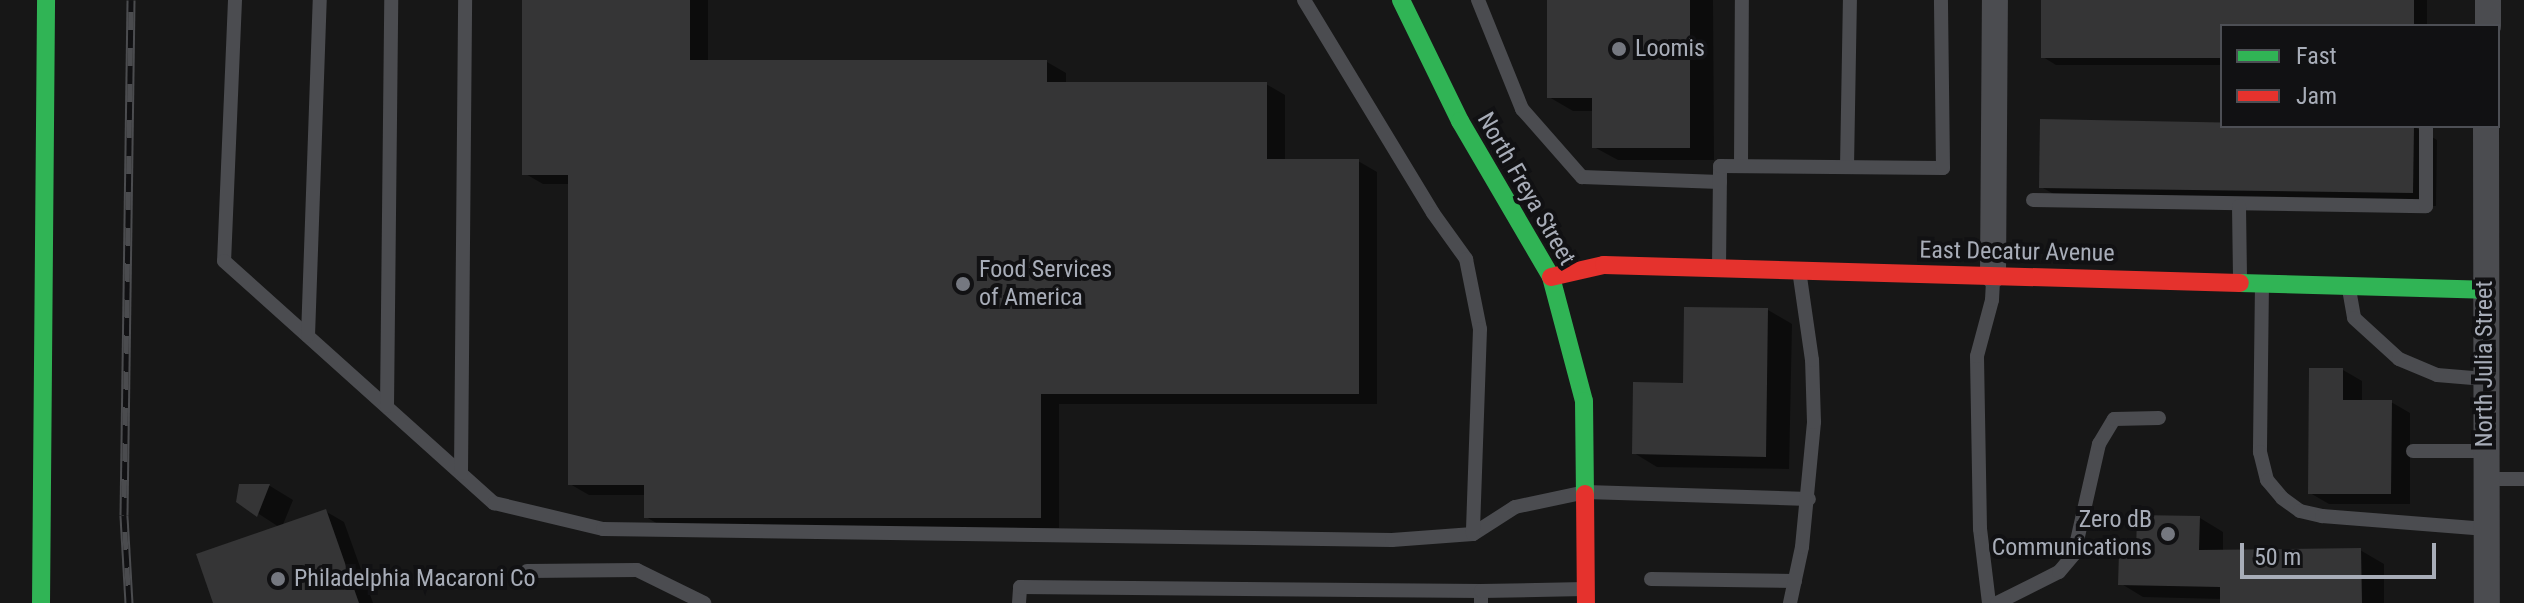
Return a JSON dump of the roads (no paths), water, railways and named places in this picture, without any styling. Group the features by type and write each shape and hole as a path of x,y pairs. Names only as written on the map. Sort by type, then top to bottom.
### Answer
{"main road":[{"path":"41,603 46,0"},
{"name":"North Freya Street","path":"1401,0 1460,121 1551,277 1584,401 1586,596"},
{"name":"East Decatur Avenue","path":"1551,277 1604,265 2484,290"}],"street":[{"path":"1993,275 1995,0"},
{"path":"2488,0 2488,24"},
{"name":"North Julia Street","path":"2486,128 2487,603"}],"lane":[{"path":"235,0 224,261 494,503 603,529 1376,540 1473,534 1515,507 1586,492 1809,499"},
{"path":"308,336 320,0"},
{"path":"387,406 391,0"},
{"path":"461,473 465,0"},
{"path":"1304,0 1433,213 1466,259 1480,329 1473,534"},
{"path":"1478,0 1522,109 1582,177 1720,182"},
{"path":"1741,166 1742,0"},
{"path":"1847,167 1850,0"},
{"path":"1719,268 1720,166 1943,168 1941,0"},
{"path":"2033,200 2239,206 2426,206 2426,128"},
{"path":"2239,206 2240,282"},
{"path":"1790,603 1809,499 1812,360 1799,270"},
{"path":"1989,603 1980,529 1977,356 1992,300 1993,275"},
{"path":"2262,283 2260,452 2267,480 2282,498 2300,511 2322,516 2486,529"},
{"path":"2348,286 2354,318 2399,359 2437,375 2485,379"},
{"path":"1997,603 2059,572 2074,554 2099,444 2114,419 2159,418"},
{"path":"2413,451 2485,451"},
{"path":"2485,479 2524,479"},
{"path":"527,571 637,570 704,603"},
{"path":"1651,579 1795,581"},
{"path":"1019,603 1020,587 1481,597 1586,596"}],"railway":[{"path":"129,603 124,515 131,0"}],"place":[{"name":"Loomis","path":"1619,49"},
{"name":"Food Services of America","path":"963,284"},
{"name":"Zero dB Communications","path":"2168,534"},
{"name":"Philadelphia Macaroni Co","path":"278,579"}]}
